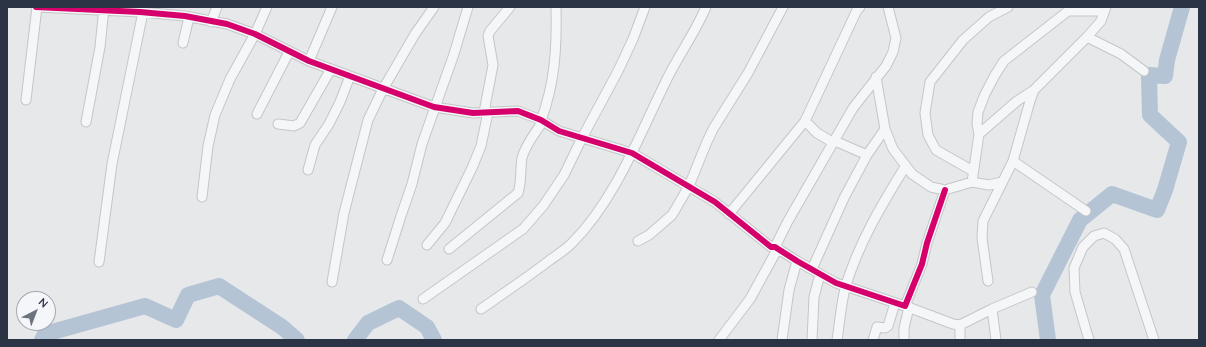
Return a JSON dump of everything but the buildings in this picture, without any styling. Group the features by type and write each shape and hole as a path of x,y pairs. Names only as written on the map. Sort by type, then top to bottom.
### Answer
{"street":[{"path":"26,100 36,7 104,8 187,13 211,22 227,24 255,34 309,61 434,107 473,113 518,111 542,121 559,131 632,153 715,202 771,247 777,248 836,283 953,324 960,325 992,309 1032,292"},
{"path":"211,22 217,7"},
{"path":"202,197 208,146 215,115 230,79 255,34 267,7"},
{"path":"309,61 332,7"},
{"path":"332,282 344,213 368,120 383,89 415,34 434,7"},
{"path":"387,260 412,184 422,144 454,54 468,7"},
{"path":"427,245 445,223 481,146 493,65 488,36 490,31 510,7"},
{"path":"449,249 518,193 524,153 542,121 552,83 556,7"},
{"path":"423,299 523,229 543,206 564,175 625,57 645,7"},
{"path":"481,309 571,244 592,219 613,187 632,153 666,80 694,32 706,7"},
{"path":"638,241 649,235 672,215 689,186 713,129 748,73 783,7"},
{"path":"729,214 804,121 833,63 845,33 860,7"},
{"path":"718,340 750,299 777,248 788,221 853,108 890,59 896,38 888,7"},
{"path":"973,171 936,150 928,135 925,113 930,82 963,40 989,17 1008,7"},
{"path":"86,122 100,47 104,8"},
{"path":"972,182 978,149 978,112 991,81 1004,61 1069,9 1105,9 1101,20 1087,37 1034,90 1017,101 979,134"},
{"path":"99,262 112,164 141,10"},
{"path":"183,43 187,13"},
{"path":"1087,37 1121,54 1144,71"},
{"path":"257,114 289,52"},
{"path":"278,124 294,126 300,123 331,69"},
{"path":"308,170 315,145 329,124 350,76"},
{"path":"876,77 885,129 893,149 906,167 921,181 944,190 972,182 989,185 1002,182"},
{"path":"988,281 982,238 983,221 1013,161 1034,90"},
{"path":"804,121 817,133 834,142 867,155"},
{"path":"812,340 816,271 844,198 867,155 885,129"},
{"path":"1013,161 1086,211"},
{"path":"837,340 846,286 857,256 890,191 906,167"},
{"path":"904,340 907,307 922,264 944,190"},
{"path":"1089,340 1075,292 1074,268 1083,247 1094,236 1104,233 1115,239 1124,249 1154,340"},
{"path":"782,340 789,290 797,261"},
{"path":"873,340 877,327 885,328 888,326 895,303"},
{"path":"992,309 996,340"},
{"path":"960,325 960,340"}],"waterway":[{"path":"1048,340 1042,295 1080,220 1112,194 1157,210 1165,190 1179,142 1150,115 1149,75 1165,76 1167,60 1182,7"},
{"path":"42,340 45,334 145,306 176,320 188,295 219,286 282,327 297,340"},
{"path":"355,340 368,323 399,308 427,327 434,340"}],"cycle path":[{"path":"36,7 140,12 185,16 227,24 255,34 309,61 434,107 473,113 518,111 541,120 559,131 632,153 715,202 771,247 775,247 836,283 905,306 922,264 927,243 945,190"}]}
